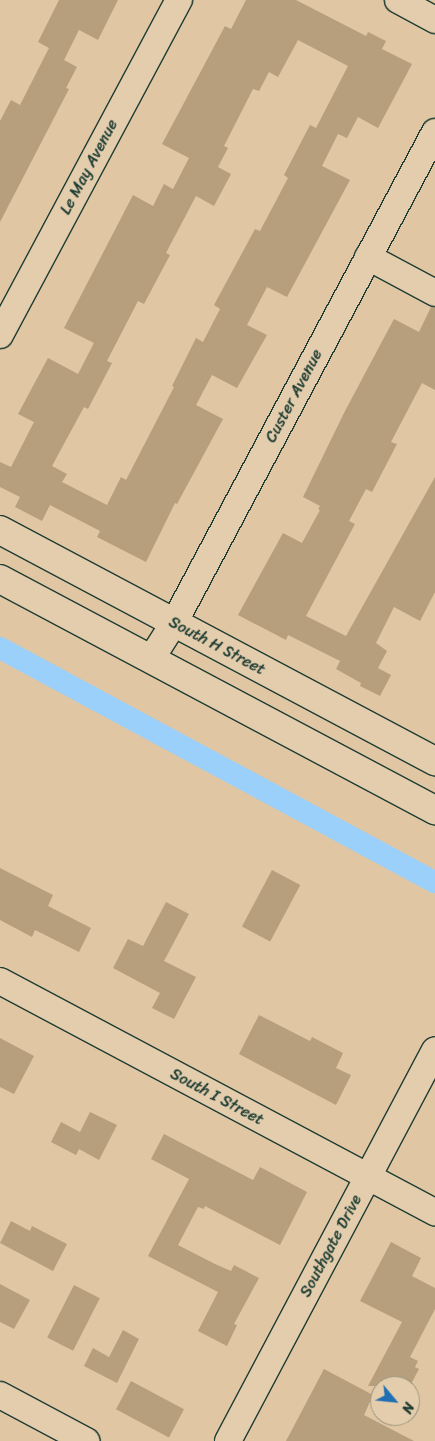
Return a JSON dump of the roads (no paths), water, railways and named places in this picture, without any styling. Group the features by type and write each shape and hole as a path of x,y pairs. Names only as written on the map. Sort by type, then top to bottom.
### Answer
{"street":[{"name":"Le May Avenue","path":"0,335 179,0"},
{"path":"398,0 435,20"},
{"name":"Custer Avenue","path":"152,659 174,623 435,132"},
{"path":"368,257 435,293"},
{"name":"South H Street","path":"0,530 435,761"},
{"path":"0,579 435,810"},
{"name":"South I Street","path":"0,981 435,1212"},
{"name":"Southgate Drive","path":"228,1441 435,1050"},
{"path":"0,1395 86,1441"}],"waterway":[{"path":"0,648 435,882"}]}
